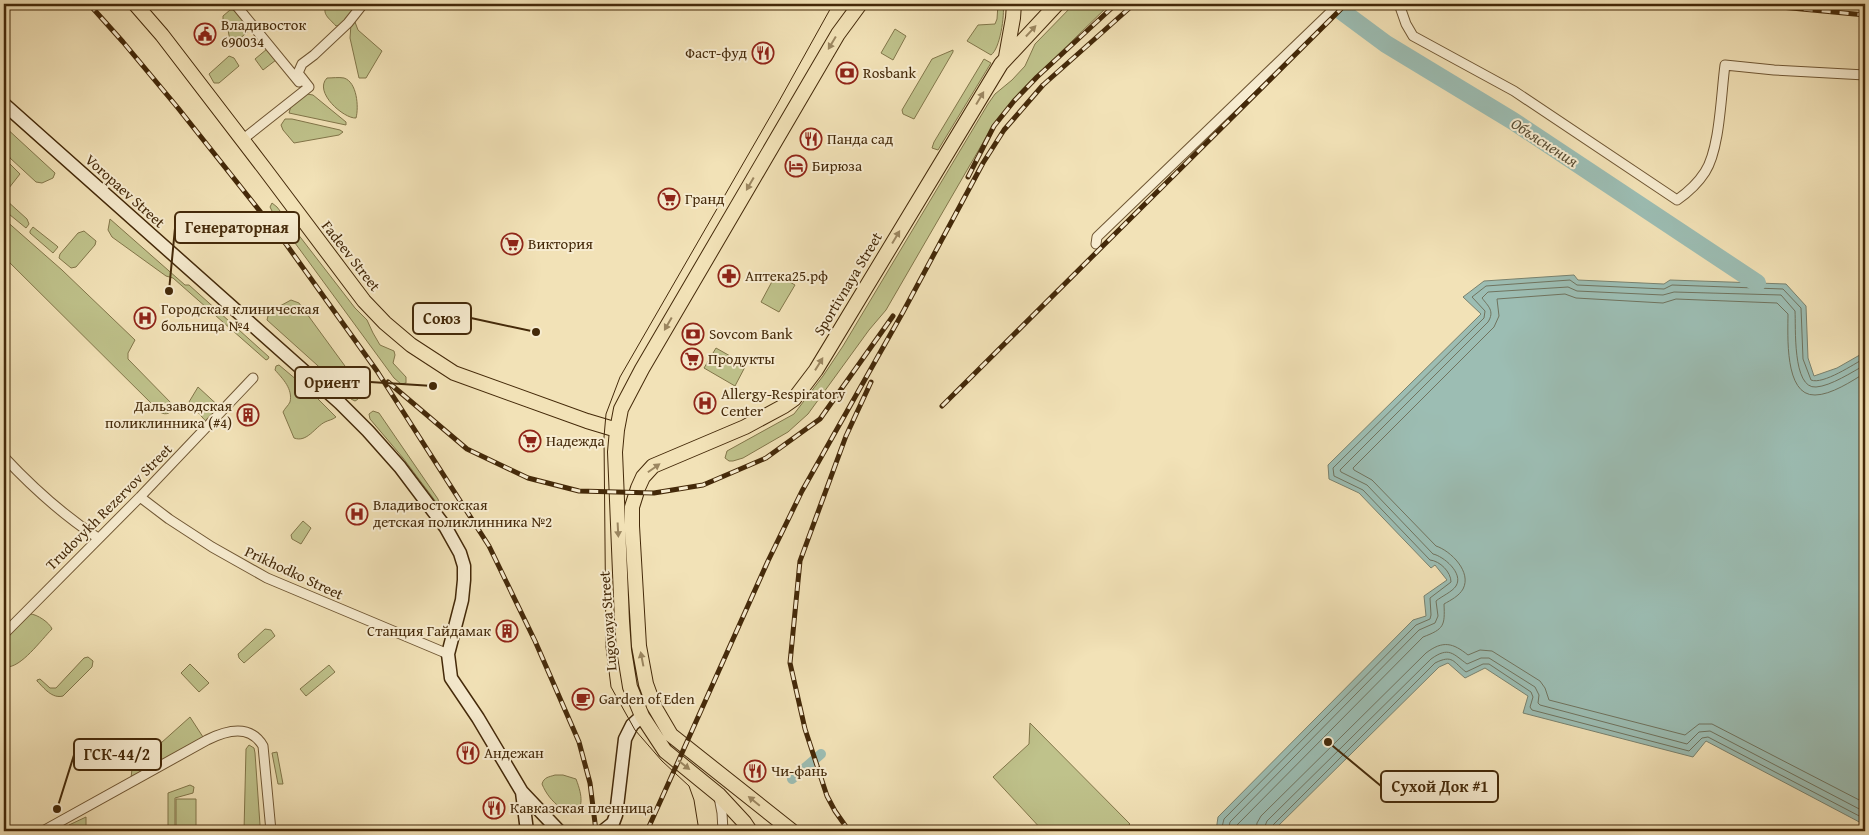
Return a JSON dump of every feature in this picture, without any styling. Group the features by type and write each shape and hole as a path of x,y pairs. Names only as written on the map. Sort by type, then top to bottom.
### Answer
{"main road":[{"name":"Fadeev Street","path":"135,4 162,35 364,301 385,323 411,344 454,373 617,430"},
{"path":"617,430 621,408 642,369 838,34 860,4"},
{"name":"Sportivnaya Street","path":"792,831 671,735 654,706 646,684 639,646 632,507 643,477 653,466 745,427 784,406 800,392 816,370 1006,58 1011,37 1014,4"},
{"path":"1006,58 1057,4"},
{"name":"Voropaev Street","path":"4,104 340,402 400,467 453,539 464,566 462,600 448,654"},
{"name":"Lugovaya Street","path":"617,430 616,481 624,650 630,686 642,716 666,751 719,795 750,831"},
{"path":"448,654 451,678 478,718 522,792 559,831"},
{"path":"603,831 614,823 616,815 625,739 632,724 642,716"},
{"path":"522,792 527,831"}],"street":[{"path":"235,4 305,90"},
{"path":"242,140 309,87 298,74 302,64 348,23 363,4"},
{"path":"1096,244 1097,237 1339,4"},
{"path":"1400,4 1406,24 1413,36 1514,91 1677,200 1705,172 1712,156 1725,65 1865,75"},
{"name":"Trudovykh Rezervov Street","path":"4,634 140,497 253,378"},
{"path":"4,457 38,493 98,538"},
{"name":"Prikhodko Street","path":"140,497 169,519 205,542 268,578 448,654"},
{"path":"43,831 207,740 226,732 241,730 256,736 263,746 271,831"},
{"path":"719,795 723,831"}],"green space":[{"path":"327,4 358,4 340,25 336,26 325,13"},
{"path":"998,4 1003,4 1002,23 997,46 991,55 967,41 978,25 995,24"},
{"path":"1074,4 1110,4 1033,79 992,127 886,310 869,330 808,414 788,432 743,458 729,461 725,458 727,451 794,414 843,346 988,104 995,94 1025,66 1035,44"},
{"path":"230,10 235,10 251,29 231,46 228,30 223,21 223,16"},
{"path":"355,22 358,30 382,51 366,78 359,78 350,38 351,24"},
{"path":"895,29 906,36 893,60 881,53"},
{"path":"267,49 276,60 263,70 255,59"},
{"path":"953,50 914,119 903,114 902,110 932,59"},
{"path":"229,56 234,58 239,66 219,83 214,83 209,74"},
{"path":"984,59 991,63 938,150 932,148 934,142"},
{"path":"327,78 344,78 352,84 357,102 356,118 344,114 332,104 324,90"},
{"path":"307,94 313,95 346,122 346,125 289,113 291,106"},
{"path":"285,119 292,119 343,132 339,135 294,143 281,125"},
{"path":"4,126 55,173 53,178 42,183 36,182 10,158 4,145"},
{"path":"4,161 7,161 20,174 5,193"},
{"path":"6,200 27,219 29,224 26,228 4,210 4,201"},
{"path":"272,203 355,308 367,320 380,345 394,351 393,363 406,377 406,383 401,384 394,378 273,213 270,207"},
{"path":"4,219 62,270 135,340 128,353 128,359 173,405 169,413 160,412 4,257"},
{"path":"110,219 185,285 189,285 269,357 268,359 266,360 173,278 166,276 112,237 108,230"},
{"path":"33,227 58,247 53,253 30,233"},
{"path":"84,231 96,241 95,245 76,267 71,268 59,258 60,254 78,233"},
{"path":"776,274 795,285 779,312 761,302"},
{"path":"291,300 299,303 361,388 360,396 357,400 351,399 327,374 267,320 269,312"},
{"path":"716,348 746,365 735,386 704,368"},
{"path":"279,365 310,391 336,417 321,424 303,438 294,438 283,412 291,397 287,384 275,370 276,366"},
{"path":"198,387 223,410 209,425 189,402"},
{"path":"373,411 379,413 439,503 436,502 403,458 370,419 369,414"},
{"path":"303,521 311,528 301,544 292,539 291,535"},
{"path":"30,614 43,619 52,629 18,663 6,667 4,641"},
{"path":"265,629 271,630 275,636 244,663 238,654"},
{"path":"88,657 93,661 92,667 63,696 55,696 45,690 37,681 40,679 50,688 56,688 84,658"},
{"path":"190,664 209,683 199,692 181,673"},
{"path":"329,665 335,672 306,696 300,689"},
{"path":"190,717 203,737 131,778 132,769"},
{"path":"1030,723 1130,824 1122,831 1043,831 993,777 1029,744"},
{"path":"249,745 254,748 255,753 260,825 263,831 244,831 246,749"},
{"path":"277,752 283,784 278,784 272,753"},
{"path":"555,775 576,779 581,794 581,805 577,810 563,809 548,795 542,784 545,779"},
{"path":"190,785 194,787 193,793 175,798 175,831 168,831 168,793"},
{"path":"176,799 196,799 196,831 176,831"},
{"path":"86,817 86,831 70,831 69,825"}],"water":[{"path":"1574,275 1578,280 1664,284 1670,280 1786,284 1806,306 1808,358 1814,376 1837,368 1865,352 1865,825 1706,741 1693,757 1523,713 1528,696 1485,668 1465,678 1448,663 1439,667 1273,831 1216,831 1218,817 1413,620 1426,616 1424,596 1447,580 1435,565 1431,568 1359,493 1329,479 1328,465 1481,314 1463,297 1484,281"}],"waterway":[{"name":"Объяснения","path":"1332,4 1386,44 1513,121 1757,283"},
{"path":"792,779 821,754"}],"tram line":[{"path":"699,831 694,800 689,786 662,761 635,730 611,687 606,647 604,437 606,414 620,377 833,4"}],"railway":[{"path":"89,4 178,108 286,244 377,371 489,546 535,641 579,742 590,783 596,831"},
{"path":"968,177 994,126 1014,101 1037,77 1116,4"},
{"path":"647,831 768,561 802,491 903,312 983,163 1004,130 1043,85 1134,4"},
{"path":"942,406 1346,4"},
{"path":"1750,4 1865,15"},
{"path":"1856,4 1865,5"},
{"path":"388,382 467,449 528,478 579,491 654,493 703,485 766,458 820,419 893,316"},
{"path":"849,831 827,796 805,729 790,663 800,561 846,436 871,382"},
{"path":"1401,831 1453,829 1468,831"}],"place":[{"name":"Владивосток 690034","path":"205,34"},
{"name":"Фаст-фуд","path":"763,53"},
{"name":"Rosbank","path":"847,73"},
{"name":"Панда сад","path":"811,139"},
{"name":"Бирюза","path":"796,166"},
{"name":"Гранд","path":"669,199"},
{"name":"Виктория","path":"512,244"},
{"name":"Аптека25.рф","path":"729,276"},
{"name":"Генераторная","path":"169,291"},
{"name":"Городская клиническая больница №4","path":"145,318"},
{"name":"Союз","path":"536,332"},
{"name":"Sovcom Bank","path":"693,334"},
{"name":"Продукты","path":"692,359"},
{"name":"Ориент","path":"433,386"},
{"name":"Allergy-Respiratory Center","path":"705,403"},
{"name":"Дальзаводская поликлинника (#4)","path":"248,415"},
{"name":"Надежда","path":"530,441"},
{"name":"Владивостокская детская поликлинника №2","path":"357,514"},
{"name":"Станция Гайдамак","path":"507,631"},
{"name":"Garden of Eden","path":"583,699"},
{"name":"Сухой Док #1","path":"1328,742"},
{"name":"Андежан","path":"468,753"},
{"name":"Чи-фань","path":"755,771"},
{"name":"Кавказская пленница","path":"494,808"},
{"name":"ГСК-44/2","path":"57,809"}]}
